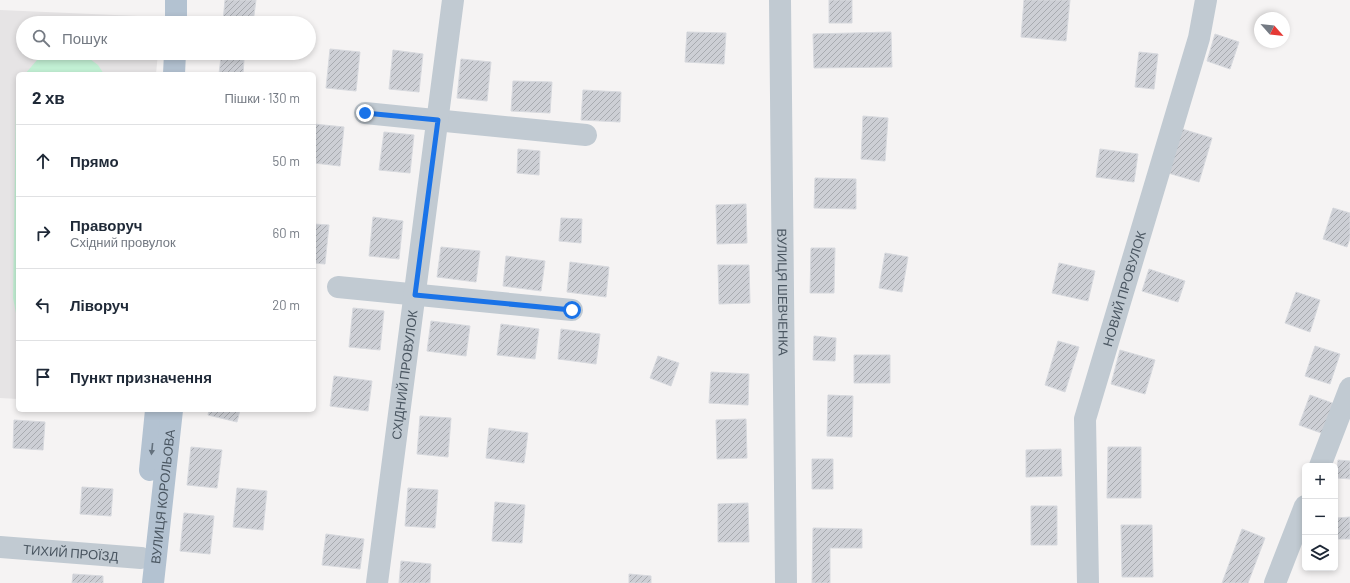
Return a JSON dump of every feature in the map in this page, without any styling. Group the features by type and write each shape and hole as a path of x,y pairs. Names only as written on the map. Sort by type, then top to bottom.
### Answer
{"main road":[{"path":"176,0 176,16"},
{"path":"190,16 191,0"},
{"path":"174,72 175,60"},
{"path":"189,72 190,60"},
{"name":"ВУЛИЦЯ КОРОЛЬОВА","path":"138,583 156,412"},
{"name":"ВУЛИЦЯ КОРОЛЬОВА","path":"153,583 172,412"}],"street":[{"name":"СХІДНИЙ ПРОВУЛОК","path":"377,583 453,0"},
{"name":"ВУЛИЦЯ ШЕВЧЕНКА","path":"780,0 786,583"},
{"name":"НОВИЙ ПРОВУЛОК","path":"1088,583 1085,419 1199,38 1206,0"},
{"path":"365,113 586,135"},
{"path":"338,287 572,310"},
{"path":"1321,463 1350,388"},
{"path":"1275,583 1302,514"},
{"name":"ТИХИЙ ПРОЇЗД","path":"0,547 141,558"}],"shaded area":[{"path":"0,10 138,16 16,16 16,60 157,60 156,72 16,72 16,399 0,398"}],"green space":[{"path":"37,60 91,60 98,65 103,72 27,72"},
{"path":"16,98 16,313 13,298"}],"building":[{"path":"225,0 256,0 254,16 223,16"},
{"path":"829,0 852,0 852,23 829,23"},
{"path":"1024,0 1070,0 1066,41 1021,37"},
{"path":"687,32 726,33 724,64 685,62"},
{"path":"891,32 892,67 814,68 813,34"},
{"path":"1215,34 1239,42 1230,69 1207,61"},
{"path":"330,49 360,52 356,91 326,88"},
{"path":"393,50 423,54 419,92 389,89"},
{"path":"1139,52 1158,54 1154,89 1135,87"},
{"path":"461,59 491,62 487,101 457,98"},
{"path":"221,60 244,60 243,72 219,72"},
{"path":"513,81 552,82 550,113 511,111"},
{"path":"583,90 621,92 620,122 581,120"},
{"path":"863,116 888,118 885,161 861,159"},
{"path":"316,124 344,127 340,166 316,163"},
{"path":"1182,129 1212,138 1199,182 1168,173"},
{"path":"384,132 414,135 410,173 379,170"},
{"path":"518,149 540,151 539,175 517,173"},
{"path":"1100,149 1138,154 1134,182 1096,177"},
{"path":"815,178 856,179 856,209 814,208"},
{"path":"746,204 747,243 717,244 716,205"},
{"path":"1333,208 1350,213 1350,238 1347,247 1323,239"},
{"path":"373,217 403,221 399,259 369,256"},
{"path":"561,218 582,219 581,243 559,241"},
{"path":"316,224 329,225 325,264 316,263"},
{"path":"441,247 480,251 476,282 437,277"},
{"path":"811,248 835,248 834,293 810,293"},
{"path":"885,253 908,257 902,292 879,288"},
{"path":"506,256 545,261 541,291 503,286"},
{"path":"570,262 609,267 606,297 567,292"},
{"path":"1059,263 1095,271 1088,301 1052,293"},
{"path":"718,265 749,265 750,303 719,304"},
{"path":"1149,269 1185,281 1178,302 1142,291"},
{"path":"1296,292 1320,300 1310,332 1285,323"},
{"path":"353,308 384,311 380,350 349,347"},
{"path":"431,321 470,326 466,356 427,351"},
{"path":"501,324 539,329 535,359 497,355"},
{"path":"561,329 600,334 596,364 558,359"},
{"path":"814,336 836,338 835,361 813,360"},
{"path":"1058,341 1079,347 1065,392 1045,385"},
{"path":"1315,346 1340,354 1330,384 1305,376"},
{"path":"1120,350 1155,360 1145,394 1111,384"},
{"path":"854,355 890,355 890,383 854,383"},
{"path":"658,356 679,363 671,386 650,378"},
{"path":"711,372 749,374 748,405 709,403"},
{"path":"334,376 372,381 368,411 330,406"},
{"path":"828,395 853,396 852,437 827,436"},
{"path":"1310,395 1335,404 1324,434 1299,425"},
{"path":"209,412 240,412 237,422 208,415"},
{"path":"420,416 451,418 448,457 417,454"},
{"path":"746,419 747,458 717,459 716,420"},
{"path":"14,420 45,422 43,450 13,448"},
{"path":"489,428 528,433 524,463 486,458"},
{"path":"191,447 222,450 217,488 187,485"},
{"path":"1108,447 1141,447 1141,498 1107,498"},
{"path":"1061,449 1062,476 1026,477 1026,450"},
{"path":"812,459 833,459 833,489 812,489"},
{"path":"1338,460 1350,461 1350,479 1338,478"},
{"path":"82,487 113,489 111,516 80,514"},
{"path":"237,488 267,491 263,530 233,527"},
{"path":"408,488 438,490 435,528 405,526"},
{"path":"495,502 525,505 522,543 492,541"},
{"path":"748,503 749,542 718,542 718,504"},
{"path":"1031,506 1057,506 1057,545 1031,545"},
{"path":"184,513 214,516 210,554 180,551"},
{"path":"1350,517 1350,539 1338,539 1338,518"},
{"path":"1121,525 1152,525 1153,577 1122,577"},
{"path":"813,528 862,529 862,548 830,548 830,583 812,583"},
{"path":"1242,529 1265,538 1248,583 1222,583"},
{"path":"326,534 364,539 360,569 322,565"},
{"path":"401,561 431,564 430,583 399,583"},
{"path":"73,574 103,576 103,583 72,583"},
{"path":"629,574 651,576 651,583 629,583"}],"route":[{"path":"365,113 438,120 415,295 572,310"}]}
